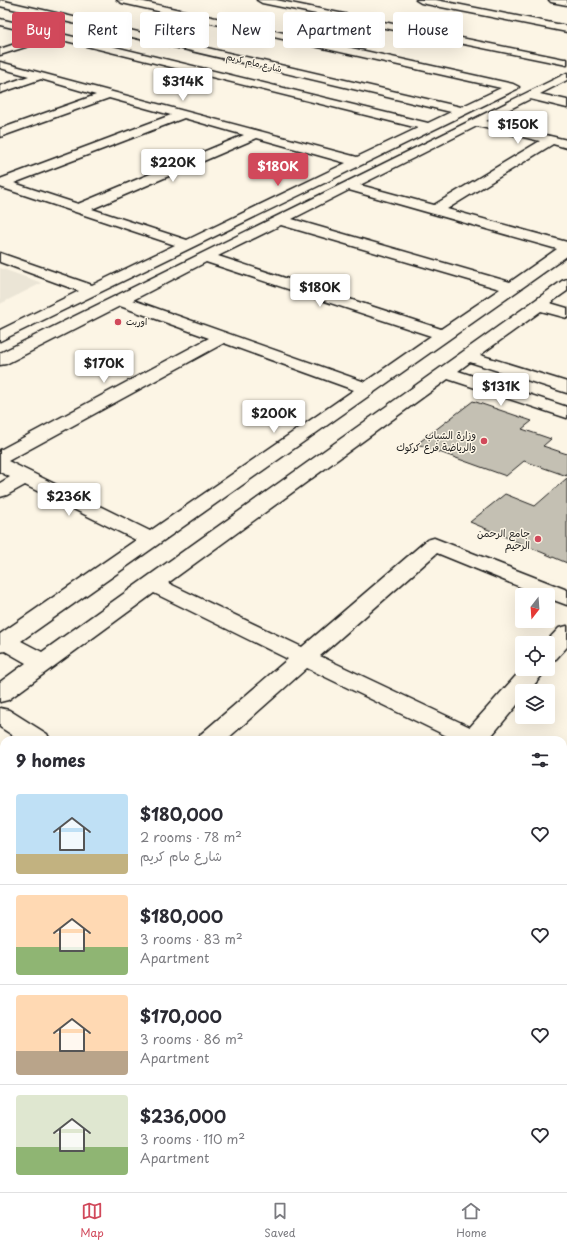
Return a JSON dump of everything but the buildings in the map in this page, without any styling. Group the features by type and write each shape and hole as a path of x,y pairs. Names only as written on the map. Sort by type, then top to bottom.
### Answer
{"street":[{"path":"122,0 217,21"},
{"path":"129,12 166,0"},
{"path":"262,0 565,61"},
{"path":"421,0 567,28"},
{"path":"554,0 567,2"},
{"name":"شارع مام كريم","path":"0,3 73,20"},
{"path":"474,10 492,3"},
{"path":"0,22 12,25"},
{"path":"275,26 282,23"},
{"name":"شارع مام كريم","path":"132,34 462,112"},
{"path":"275,34 513,87"},
{"path":"65,38 429,127"},
{"path":"167,63 217,46"},
{"path":"0,52 13,48"},
{"path":"545,71 565,61"},
{"path":"0,65 359,162"},
{"path":"0,90 40,76"},
{"path":"0,360 567,76"},
{"path":"0,336 526,80"},
{"path":"0,134 109,94"},
{"path":"529,95 567,104"},
{"path":"1,183 184,114"},
{"path":"475,122 567,144"},
{"path":"79,209 258,134"},
{"path":"436,210 552,140"},
{"path":"1,183 188,245"},
{"path":"349,186 567,248"},
{"path":"287,197 312,204"},
{"path":"280,220 511,288"},
{"path":"43,663 3,643 567,248"},
{"path":"0,257 93,291"},
{"path":"205,257 443,335"},
{"path":"0,694 567,284"},
{"path":"119,300 366,388"},
{"path":"538,305 567,314"},
{"path":"0,458 222,337"},
{"path":"467,356 567,388"},
{"path":"445,372 567,413"},
{"path":"0,465 151,539"},
{"path":"0,491 24,477"},
{"path":"215,736 306,658 434,544 567,598"},
{"path":"152,584 466,736"},
{"path":"555,646 567,633"},
{"path":"477,736 529,676"},
{"path":"0,716 32,736"}],"shaded area":[{"path":"0,268 42,283 0,304"}],"place":[{"name":"اوربت","path":"118,322"},
{"name":"وزارة الشباب والرياضة فرع كركوك","path":"484,441"},
{"name":"جامع الرحمن الرحيم","path":"538,539"}]}
